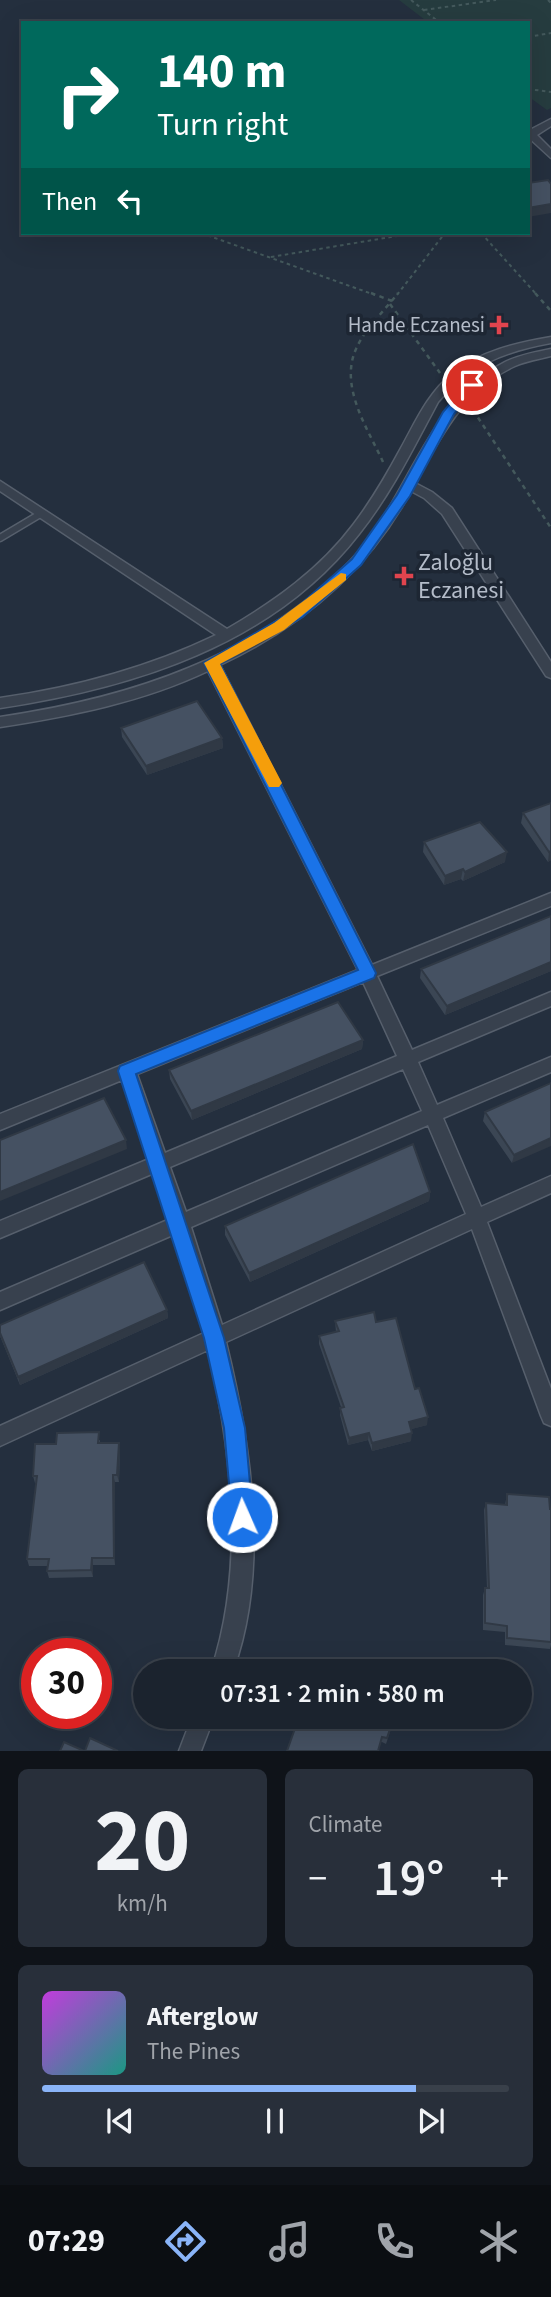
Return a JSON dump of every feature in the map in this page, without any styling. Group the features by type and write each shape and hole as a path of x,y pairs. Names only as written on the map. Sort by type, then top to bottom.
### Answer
{"street":[{"path":"551,122 531,134 551,155"},
{"path":"541,128 551,139"},
{"path":"0,703 115,680 166,663 226,635 291,593 324,566 358,528 433,401 448,383 469,367 494,355 551,340"},
{"path":"0,722 115,699 212,663 279,626 339,580 372,543 409,485 449,412 472,385 516,362 551,352"},
{"path":"0,485 226,635"},
{"path":"409,485 428,495 447,511 551,673"},
{"path":"212,663 368,973 407,1059 477,1218 551,1416"},
{"path":"0,1122 551,899"},
{"path":"0,1230 551,999"},
{"path":"0,1301 551,1064"},
{"path":"127,1071 214,1338 235,1428 242,1517 238,1603 227,1659"},
{"path":"0,1436 551,1184"},
{"path":"190,1751 199,1729"}],"lane":[{"path":"0,538 42,513"}],"path":[{"path":"411,0 438,21"},
{"path":"424,10 496,0"},
{"path":"548,0 551,3"},
{"path":"530,37 551,33"},
{"path":"530,89 551,92"},
{"path":"207,235 391,302 448,383"},
{"path":"269,257 403,235"},
{"path":"389,477 354,397 350,377 356,348 443,235"},
{"path":"483,235 551,311"},
{"path":"472,408 551,528"}],"green space":[{"path":"399,0 551,0 551,108 547,110 530,98 530,21 426,21"}],"building":[{"path":"548,180 551,184 551,204 530,208 530,183"},
{"path":"197,701 222,738 146,766 121,728"},
{"path":"551,803 551,851 549,852 523,813"},
{"path":"480,822 507,852 465,872 463,869 445,876 424,842"},
{"path":"551,916 551,962 447,1006 421,969"},
{"path":"338,1002 363,1040 191,1111 169,1070"},
{"path":"551,1083 551,1138 514,1155 485,1112"},
{"path":"104,1098 126,1140 0,1192 0,1140"},
{"path":"413,1144 430,1192 249,1273 225,1226"},
{"path":"144,1262 167,1310 18,1377 0,1333 0,1325"},
{"path":"374,1312 376,1322 396,1318 415,1389 419,1388 428,1417 409,1422 412,1433 372,1443 369,1433 349,1438 340,1408 344,1407 319,1336 339,1331 335,1321"},
{"path":"99,1432 98,1443 119,1443 117,1475 113,1475 114,1558 92,1558 91,1570 47,1571 49,1559 27,1559 37,1476 33,1476 35,1444 56,1444 57,1433"},
{"path":"507,1494 549,1497 551,1642 507,1638 507,1626 485,1623 485,1588 489,1588 486,1503 507,1505"},
{"path":"295,1729 390,1729 387,1738 382,1737 378,1751 287,1751"},
{"path":"90,1738 118,1751 85,1751"},
{"path":"64,1742 84,1751 60,1751"}],"slow traffic":[{"path":"274,783 212,663 298,614 341,577"}],"place":[{"name":"Hande Eczanesi","path":"499,325"},
{"name":"Zaloğlu Eczanesi","path":"404,576"}],"route":[{"path":"242,1517 241,1475 235,1428 214,1338 173,1203 127,1071 368,973 212,663 298,614 357,562 404,496 449,412 472,385"}]}
